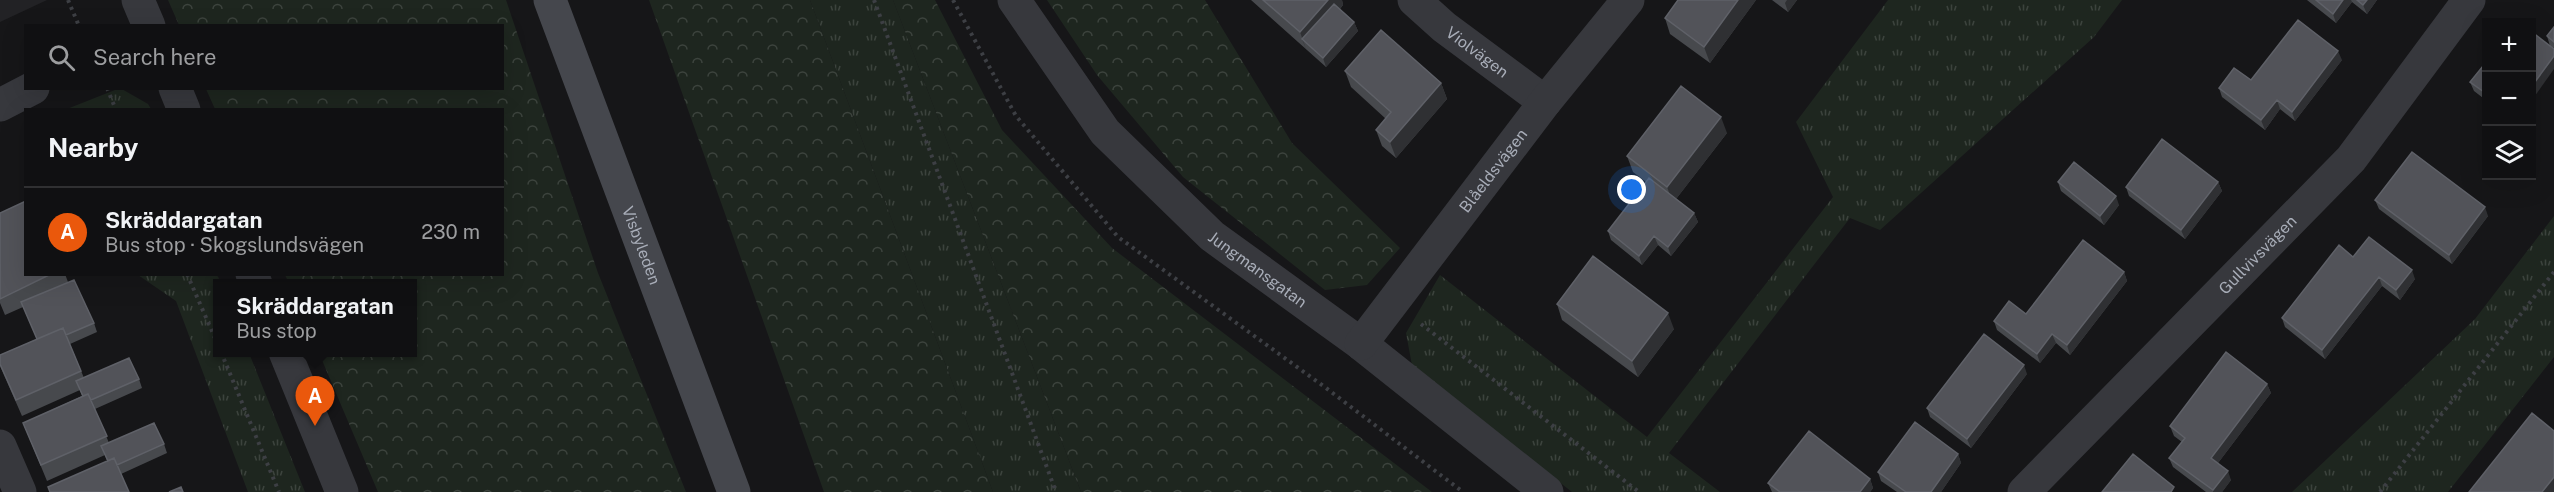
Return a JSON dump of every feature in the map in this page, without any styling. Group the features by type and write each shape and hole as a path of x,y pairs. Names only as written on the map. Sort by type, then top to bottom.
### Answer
{"main road":[{"name":"Visbyleden","path":"550,0 734,492"}],"street":[{"path":"138,0 149,24"},
{"name":"Jungmansgatan","path":"1014,0 1105,132 1212,236 1361,344 1547,492"},
{"name":"Violvägen","path":"1414,0 1444,27 1545,102"},
{"name":"Blåeldsvägen","path":"1361,344 1545,102 1628,0"},
{"name":"Gullvivsvägen","path":"2024,492 2351,159 2469,0"},
{"path":"0,105 29,90"},
{"path":"176,90 183,108"},
{"path":"287,357 342,492"},
{"path":"0,446 20,492"}],"path":[{"path":"68,0 78,24"},
{"path":"874,0 1056,492"},
{"path":"107,90 115,108"},
{"path":"2380,492 2554,272"},
{"path":"188,276 213,334"},
{"path":"1393,302 1639,492"},
{"path":"222,357 279,492"}],"shaded area":[{"path":"0,0 47,0 0,22"}],"green space":[{"path":"168,0 506,0 598,273 686,492 378,492 321,357 417,357 417,279 287,279 286,276 504,276 504,108 215,108 206,90 504,90 504,24 179,24"},
{"path":"649,0 810,0 993,492 824,492"},
{"path":"810,0 893,0 1081,492 993,492"},
{"path":"893,0 935,0 1002,130 1112,248 1432,492 1081,492"},
{"path":"1047,0 1205,0 1292,143 1400,248 1367,285 1325,290 1183,177 1097,75"},
{"path":"1888,0 2122,0 2094,37 1880,230 1850,218 1669,453 1720,492 1572,492 1412,365 1406,333 1440,275 1647,437 1833,197 1796,122"},
{"path":"115,90 124,90 148,104 150,108 70,108"},
{"path":"2554,216 2554,357 2448,492 2292,492 2475,319"},
{"path":"139,276 218,276 219,279 213,279 213,357 251,357 305,492 248,492 176,301"}],"building":[{"path":"1263,0 1328,0 1300,32"},
{"path":"1678,0 1738,0 1704,47 1665,18"},
{"path":"2316,0 2343,0 2333,14"},
{"path":"2357,0 2367,0 2363,5"},
{"path":"1334,4 1354,22 1323,58 1302,39"},
{"path":"2298,20 2338,51 2292,112 2277,100 2261,120 2219,88 2234,68 2251,80"},
{"path":"2554,27 2554,42 2547,36"},
{"path":"1381,30 1441,83 1390,142 1376,130 1391,112 1345,71"},
{"path":"2536,35 2554,49 2554,56 2536,81"},
{"path":"2482,67 2482,90 2470,82"},
{"path":"1681,86 1721,117 1667,187 1627,156"},
{"path":"2162,139 2218,182 2181,230 2126,187"},
{"path":"2412,152 2485,207 2449,255 2375,200"},
{"path":"2074,162 2116,196 2100,216 2058,182"},
{"path":"1649,178 1694,213 1668,247 1654,236 1639,256 1608,231"},
{"path":"24,202 24,276 47,276 0,299 0,213"},
{"path":"2369,237 2412,270 2396,290 2379,277 2322,350 2282,318 2339,245 2353,257"},
{"path":"2083,240 2124,272 2067,345 2052,334 2037,354 1994,321 2009,301 2026,314"},
{"path":"1593,256 1668,313 1632,361 1557,304"},
{"path":"74,280 94,323 66,335 63,328 37,339 21,302"},
{"path":"63,328 81,371 16,400 0,364 0,355"},
{"path":"1984,334 2024,365 1967,439 1927,408"},
{"path":"2226,352 2267,384 2211,458 2228,471 2213,490 2169,458 2185,438 2170,426"},
{"path":"129,358 139,379 91,400 88,394 83,396 76,381"},
{"path":"88,394 107,436 41,465 23,423"},
{"path":"2532,413 2554,431 2554,477 2542,492 2469,492"},
{"path":"1915,422 1958,454 1931,492 1906,492 1878,472"},
{"path":"154,423 164,444 117,465 114,458 108,461 101,446"},
{"path":"1809,431 1870,479 1860,492 1780,492 1768,483"},
{"path":"2133,454 2174,487 2171,492 2102,492"},
{"path":"114,458 129,492 50,492 48,487"},
{"path":"181,487 183,492 169,492"}],"place":[{"name":"Skräddargatan","path":"315,426"}]}
